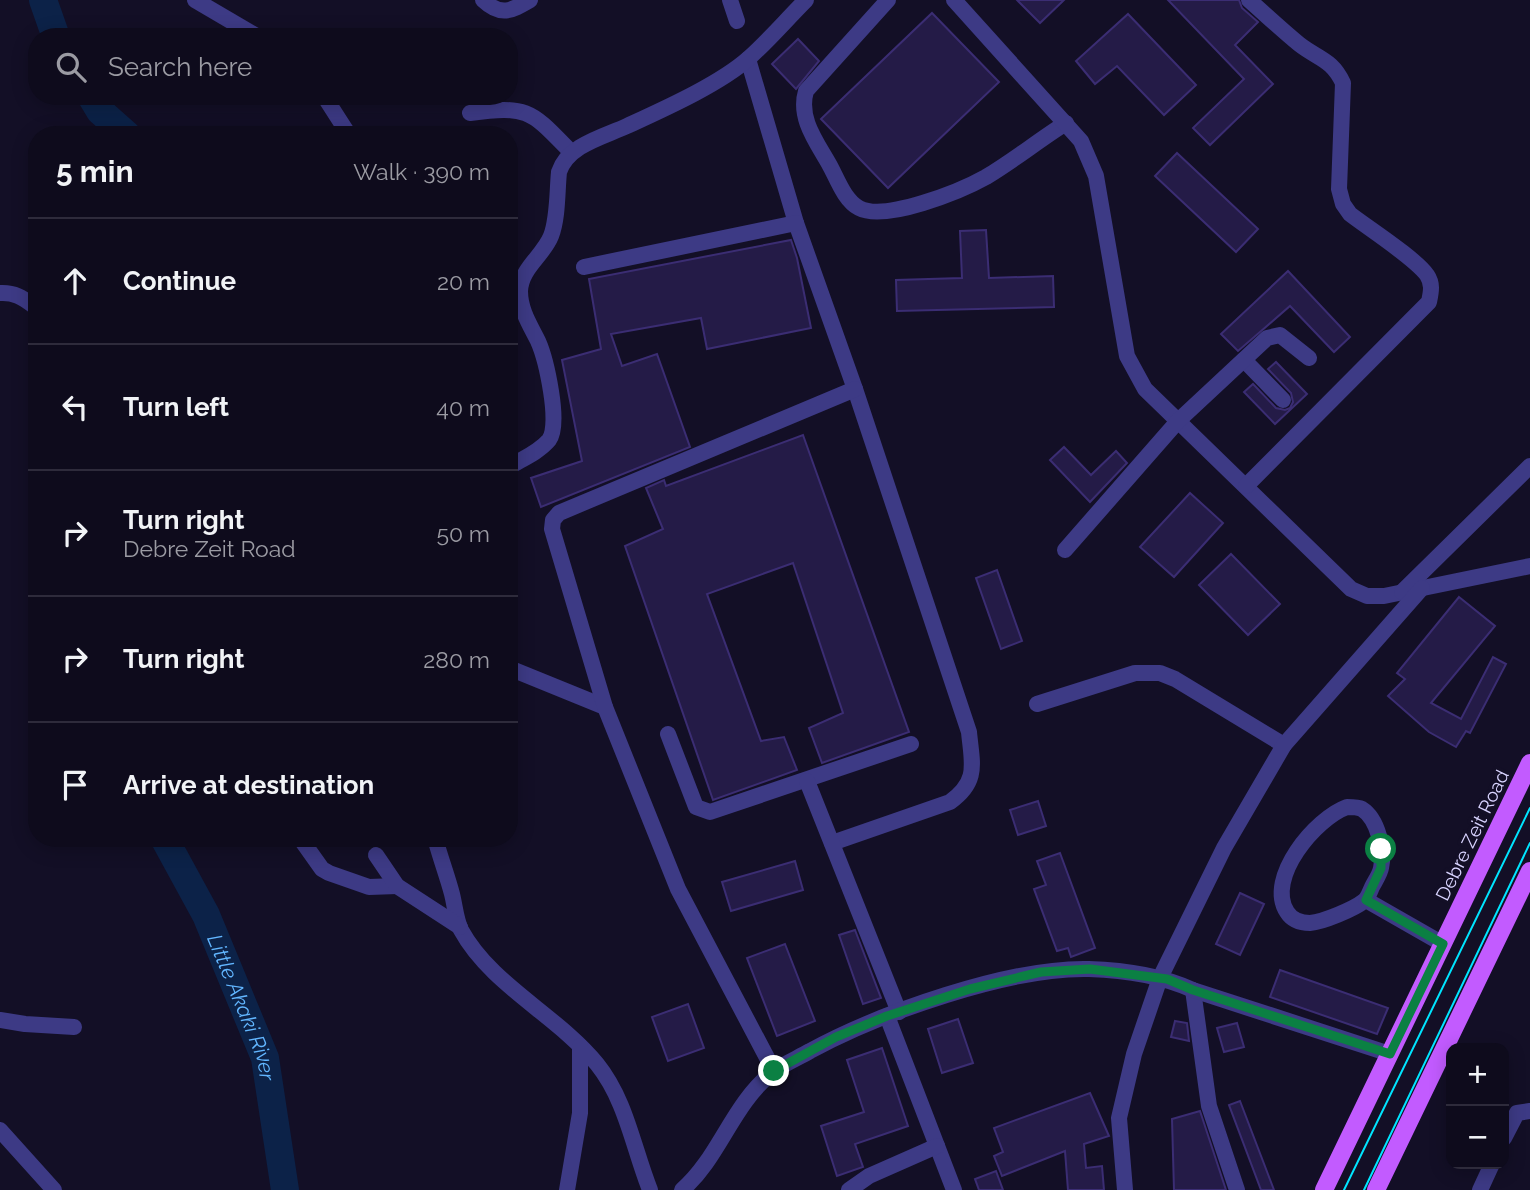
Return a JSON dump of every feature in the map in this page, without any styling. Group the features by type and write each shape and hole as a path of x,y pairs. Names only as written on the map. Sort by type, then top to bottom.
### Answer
{"main road":[{"name":"Debre Zeit Road","path":"1324,1190 1530,763"},
{"path":"1376,1190 1530,871"}],"street":[{"path":"195,0 243,28"},
{"path":"483,0 496,10 508,11 530,0"},
{"path":"730,0 737,21"},
{"path":"518,462 538,450 553,433 554,421 544,358 525,316 520,289 531,263 552,233 562,163 571,152 701,89 748,59 806,0"},
{"path":"888,0 806,91 803,102 808,128 849,199 860,208 873,212 891,211 950,194 985,177 1066,122"},
{"path":"954,0 1081,141 1096,176 1127,356 1145,389 1351,589 1367,596 1402,592 1530,566"},
{"path":"1246,486 1429,302 1432,289 1428,276 1417,265 1350,214 1343,204 1339,189 1343,83 1338,72 1329,62 1302,47 1249,0"},
{"path":"748,59 796,223 855,389 969,732 972,759 971,780 963,793 950,802 832,843"},
{"path":"330,105 343,126"},
{"path":"470,113 503,108 535,116 571,152"},
{"path":"584,267 796,223"},
{"path":"0,293 10,292 28,302"},
{"path":"1065,550 1178,421 1273,335 1280,335 1309,358"},
{"path":"1244,360 1283,400"},
{"path":"774,1071 678,889 606,707 552,529 553,520 559,513 855,389"},
{"path":"1402,592 1530,466"},
{"path":"1125,1190 1119,1118 1134,1054 1160,978 1224,848 1284,745 1422,588"},
{"path":"518,673 606,707"},
{"path":"1037,704 1135,673 1160,673 1175,679 1284,745"},
{"path":"668,734 696,807 702,811 721,810 911,744"},
{"path":"807,780 832,843 954,1190"},
{"path":"1347,807 1361,808 1377,828 1381,868 1366,900 1322,921 1306,923 1292,919 1285,909 1281,891 1286,868 1305,842 1334,812 1347,807"},
{"path":"306,847 322,869 329,873 369,887 397,886"},
{"path":"438,847 460,927 475,951 504,981 545,1013 597,1064 617,1093 650,1190"},
{"path":"376,855 397,886 460,927"},
{"path":"1366,900 1443,944"},
{"path":"682,1190 705,1165 743,1103 774,1071 836,1037 893,1014 970,989 1041,972 1090,969 1167,979 1193,990 1390,1054"},
{"path":"1193,990 1209,1106 1237,1190"},
{"path":"0,1020 74,1027"},
{"path":"567,1190 580,1113 580,1046"},
{"path":"1509,1128 1517,1113 1530,1111"},
{"path":"0,1130 54,1190"},
{"path":"849,1190 869,1176 937,1146"},
{"path":"1480,1190 1490,1169"}],"building":[{"path":"1017,0 1064,0 1040,23"},
{"path":"1168,0 1239,0 1242,8 1258,22 1235,45 1273,84 1210,145 1193,128 1244,79"},
{"path":"932,13 999,82 888,188 821,119"},
{"path":"1128,14 1196,85 1164,115 1117,66 1095,84 1076,61"},
{"path":"798,39 819,61 796,89 772,64"},
{"path":"1177,153 1258,229 1236,252 1155,176"},
{"path":"986,230 989,278 1053,276 1054,307 897,311 896,280 962,278 960,231"},
{"path":"791,240 811,328 707,349 701,318 611,334 622,366 657,354 690,447 541,507 531,478 582,461 562,360 601,349 589,279"},
{"path":"1288,271 1350,337 1334,352 1290,306 1238,351 1221,334"},
{"path":"1276,362 1307,394 1275,424 1244,392 1253,384 1276,408 1290,408 1293,402 1291,393 1268,369"},
{"path":"803,435 909,732 822,763 809,728 843,713 793,563 707,594 761,741 784,737 797,770 713,800 625,546 663,529 646,488 664,480 666,486"},
{"path":"1064,447 1091,475 1116,451 1127,463 1090,502 1050,460"},
{"path":"1190,493 1223,523 1174,577 1140,547"},
{"path":"1231,554 1280,604 1248,635 1199,585"},
{"path":"997,570 1022,641 1001,649 976,578"},
{"path":"1459,597 1495,626 1431,703 1461,719 1493,657 1506,664 1470,733 1466,731 1456,747 1429,732 1388,696 1405,679 1397,673"},
{"path":"1038,801 1046,826 1018,835 1010,810"},
{"path":"1060,853 1095,948 1071,957 1068,948 1057,951 1034,889 1046,885 1037,861"},
{"path":"795,861 803,890 731,911 722,882"},
{"path":"1240,893 1264,904 1240,955 1216,944"},
{"path":"855,930 881,998 863,1004 839,935"},
{"path":"785,944 815,1021 777,1036 747,958"},
{"path":"1280,970 1388,1008 1377,1034 1270,997"},
{"path":"688,1004 704,1048 668,1061 652,1017"},
{"path":"958,1019 973,1063 942,1073 928,1029"},
{"path":"1175,1021 1187,1023 1189,1041 1171,1037"},
{"path":"1237,1023 1244,1047 1224,1052 1217,1028"},
{"path":"882,1048 908,1126 855,1144 863,1167 837,1176 821,1126 864,1112 847,1060"},
{"path":"1090,1093 1109,1136 1084,1144 1086,1168 1102,1166 1104,1190 1068,1190 1065,1151 1002,1176 994,1156 1003,1152 994,1128"},
{"path":"1240,1101 1274,1190 1261,1190 1229,1105"},
{"path":"1200,1111 1226,1190 1174,1190 1172,1119"},
{"path":"996,1171 1003,1190 979,1190 975,1179"}],"waterway":[{"name":"Little Akaki River","path":"43,0 53,28"},
{"name":"Little Akaki River","path":"96,105 117,126"},
{"name":"Little Akaki River","path":"169,847 206,915 265,1058 285,1190"}],"tram line":[{"path":"1344,1190 1530,808"},
{"path":"1364,1190 1530,843"}],"route":[{"path":"774,1071 836,1037 887,1016 970,989 1041,972 1090,969 1167,979 1193,990 1390,1054 1443,944 1366,900 1381,868 1381,849"}]}
